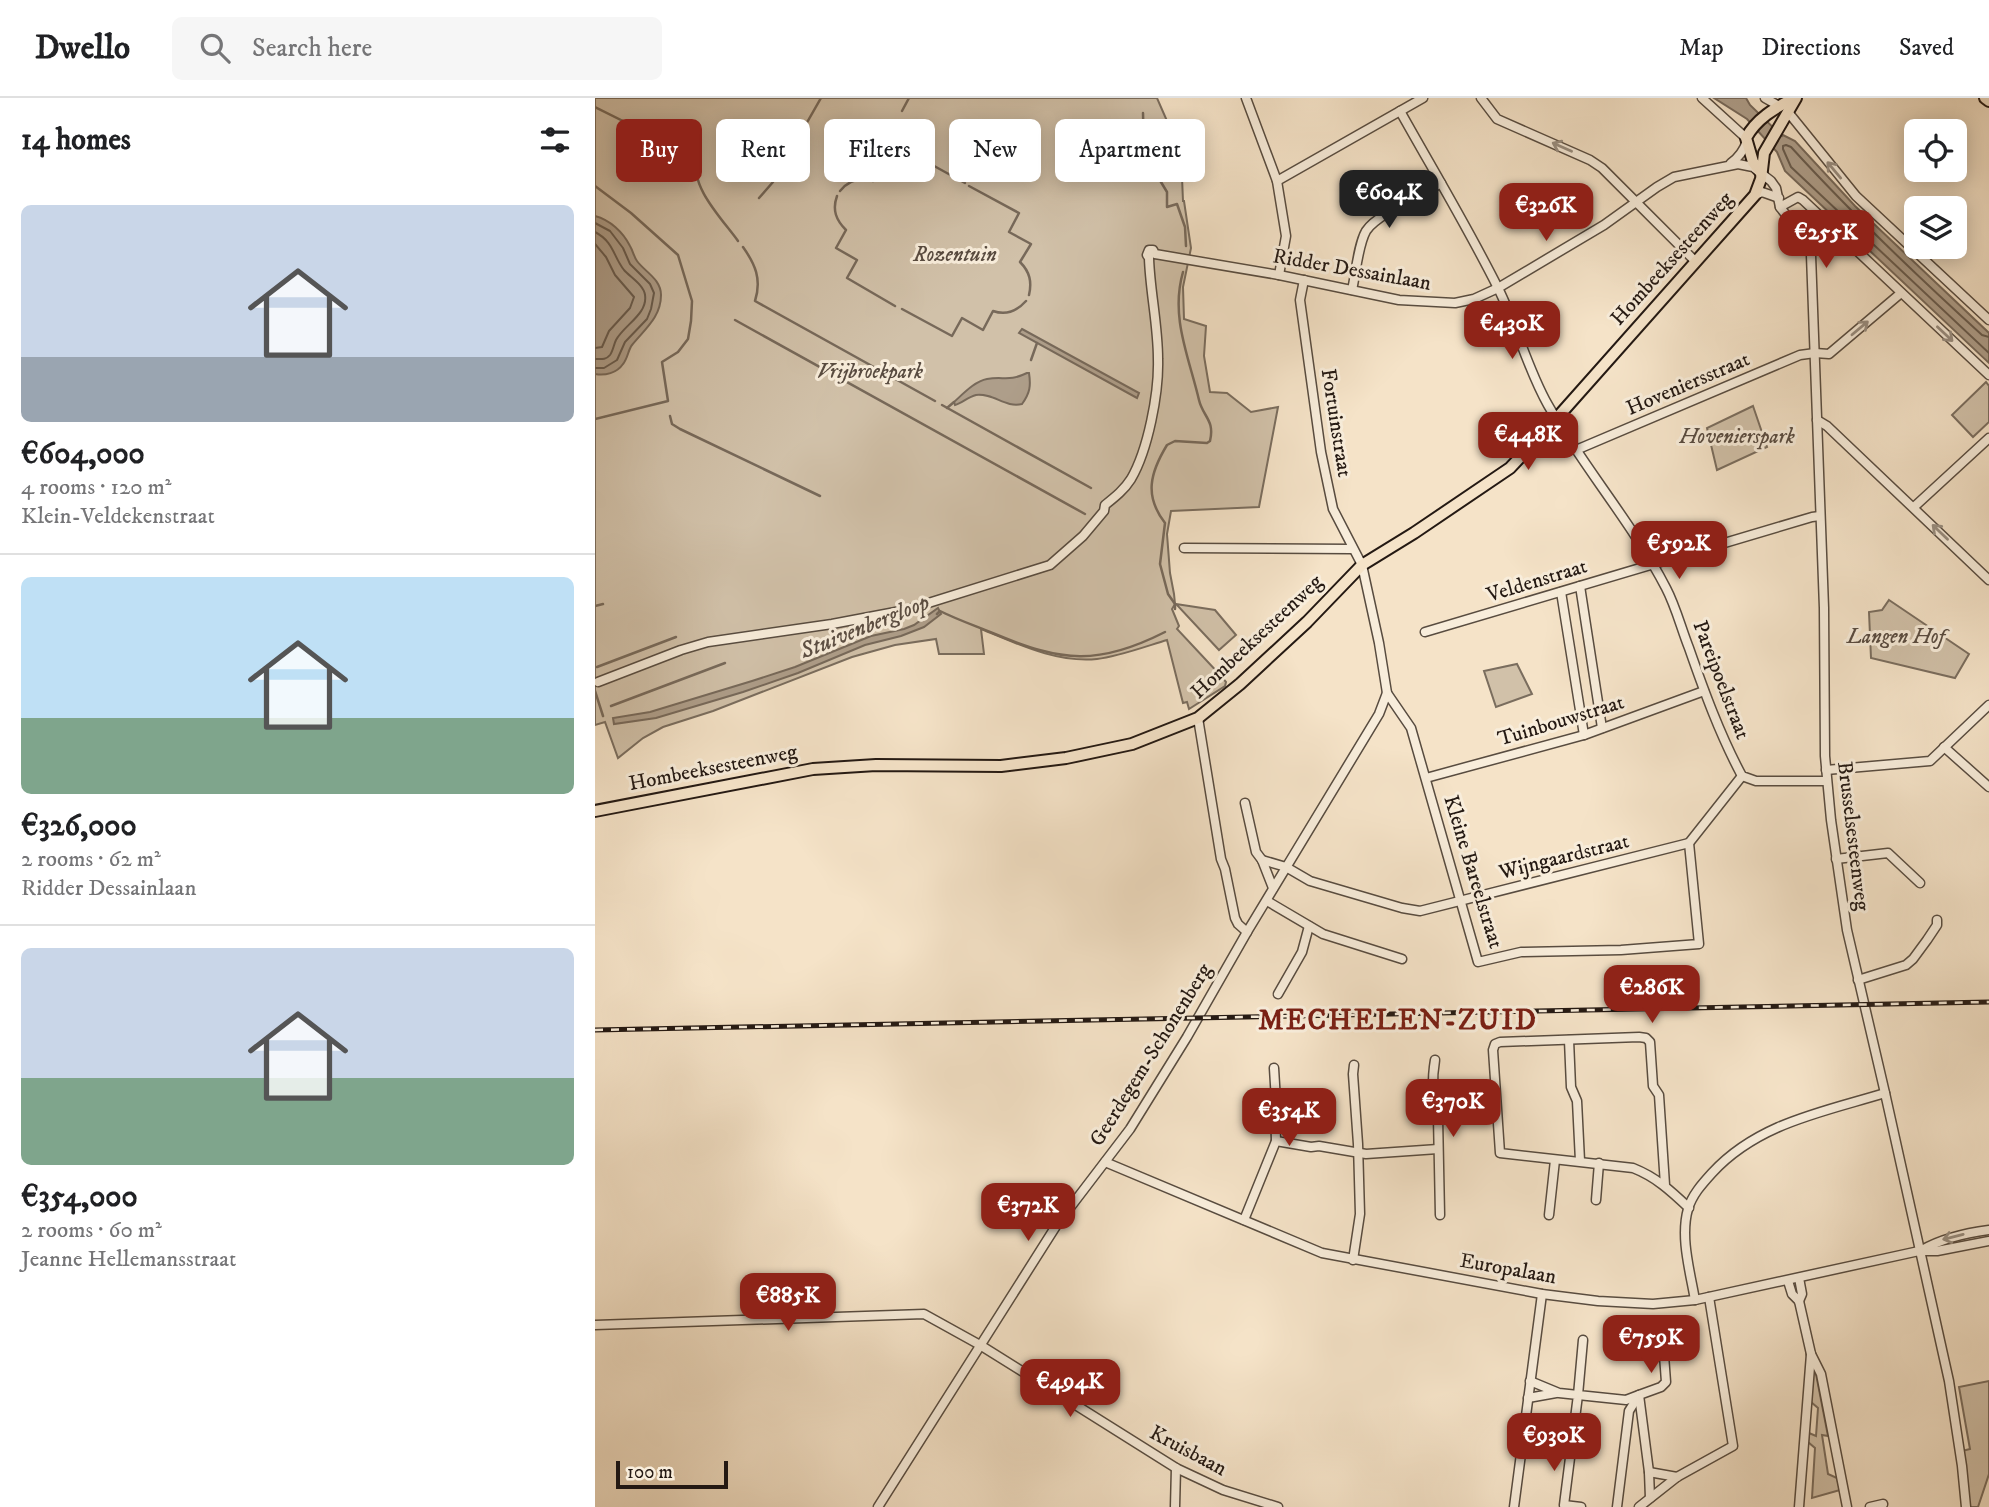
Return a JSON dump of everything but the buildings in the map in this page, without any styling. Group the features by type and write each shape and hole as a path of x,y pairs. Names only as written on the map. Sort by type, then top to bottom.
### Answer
{"main road":[{"path":"1761,173 1753,162 1748,136 1767,113 1783,109 1795,98"},
{"name":"Hombeeksesteenweg","path":"595,811 813,769 876,765 1001,766 1066,758 1132,744 1198,718 1241,684 1362,565 1510,468 1755,195 1760,182 1764,153 1779,126 1783,109"}],"street":[{"path":"1246,98 1277,181 1286,236 1279,275"},
{"path":"1277,181 1423,98"},
{"path":"1481,98 1497,119 1590,160 1601,168 1695,261"},
{"path":"1702,98 1748,136 1745,148 1728,164"},
{"path":"1765,98 1783,109 1856,196 1989,320"},
{"name":"Pareipoelstraat","path":"1400,111 1498,288 1546,402 1668,591 1704,691 1742,776"},
{"name":"Ridder Dessainlaan","path":"598,682 708,642 906,610 1050,565 1083,536 1104,511 1105,505 1119,494 1132,477 1143,448 1158,374 1151,252 1399,300 1455,303 1474,299 1498,288 1604,225 1674,177 1728,164 1749,165 1761,173"},
{"path":"1761,173 1776,187 1780,207 1798,197 1803,200 1989,375"},
{"path":"1352,290 1366,232 1372,224 1441,183"},
{"name":"Hombeeksesteenweg","path":"1755,195 1762,192 1779,198"},
{"name":"Brusselsesteenweg","path":"1780,207 1807,243 1811,256 1824,608 1826,781 1836,859 1847,930 1949,1381 1966,1507"},
{"name":"Fortuinstraat","path":"1304,280 1300,300 1321,452 1333,509 1362,565"},
{"name":"Hoveniersstraat","path":"1576,450 1800,355 1829,354 1901,293"},
{"path":"1817,420 1827,426 1988,576"},
{"path":"1914,507 1989,438"},
{"name":"Veldenstraat","path":"1425,632 1821,516"},
{"path":"1184,548 1352,549"},
{"path":"1362,565 1387,693"},
{"path":"1580,586 1602,728"},
{"path":"1561,592 1584,735"},
{"name":"Tuinbouwstraat","path":"1426,778 1584,735 1704,691"},
{"name":"Kleine Bareelstraat","path":"1387,693 1411,727 1478,962 1521,952 1621,950 1699,944 1689,843"},
{"name":"Geerdegem-Schonenberg","path":"878,1507 1056,1226 1130,1129 1177,1054 1273,888 1380,714 1387,693"},
{"path":"1826,770 1930,761 1989,705"},
{"path":"1198,718 1221,859 1235,918 1247,932"},
{"path":"1944,747 1989,787"},
{"path":"1689,843 1742,776 1756,781 1826,781"},
{"path":"1245,803 1256,852 1273,888"},
{"name":"Wijngaardstraat","path":"1262,860 1286,867 1310,881 1420,911 1689,843"},
{"path":"1836,859 1888,853 1920,883"},
{"path":"1267,901 1322,934 1402,959"},
{"path":"1858,980 1906,965 1927,940 1937,925 1937,919"},
{"path":"1278,994 1302,951 1309,926"},
{"path":"1665,1185 1659,1095 1653,1086 1650,1042 1646,1038 1495,1044 1493,1050 1500,1153 1633,1168 1665,1185 1689,1208"},
{"path":"1569,1040 1571,1087 1577,1101 1580,1161"},
{"path":"1435,1060 1440,1215"},
{"path":"1353,1259 1360,1214 1354,1065"},
{"path":"1244,1220 1276,1141 1274,1068"},
{"path":"1695,1300 1685,1238 1689,1208 1698,1188 1733,1152 1760,1135 1794,1120 1885,1093"},
{"path":"1276,1141 1329,1147 1357,1154 1438,1149"},
{"path":"1549,1215 1555,1160"},
{"name":"Europalaan","path":"1105,1162 1322,1253 1542,1294 1627,1304 1695,1300 1919,1251 1937,1251 1989,1241"},
{"path":"1597,1200 1599,1163"},
{"name":"Europalaan","path":"1919,1251 1935,1242 1989,1230"},
{"path":"1799,1278 1802,1294 1799,1301"},
{"path":"1787,1281 1792,1294 1799,1301 1811,1354 1821,1374 1847,1507"},
{"path":"1514,1507 1542,1294"},
{"path":"1639,1507 1677,1477 1733,1446 1709,1297"},
{"name":"Kruisbaan","path":"595,1325 924,1314 980,1345 1175,1468 1223,1490 1278,1507"},
{"path":"1581,1507 1563,1505 1579,1395 1583,1340"},
{"path":"1799,1507 1811,1354"},
{"path":"1528,1398 1559,1393 1626,1400 1661,1387 1666,1382 1664,1355"},
{"path":"1530,1381 1559,1393"},
{"path":"1639,1395 1650,1498"},
{"path":"1617,1507 1629,1411 1639,1395"},
{"path":"1175,1468 1175,1507"},
{"path":"1649,1472 1677,1477"},
{"path":"1870,1507 1883,1504"}],"green space":[{"name":"Vrijbroekpark","path":"595,98 1157,98 1166,119 1055,119 1055,182 1182,182 1191,248 1183,287 1184,319 1206,326 1204,356 1210,392 1227,393 1251,412 1278,407 1259,507 1171,511 1167,534 1175,604 1172,609 1179,626 1177,629 1221,676 1226,682 1225,686 1189,709 1187,702 1183,703 1167,640 1114,656 1082,659 1037,651 981,629 984,654 939,654 936,639 895,645 852,657 713,711 663,727 643,738 618,758 605,722 595,725"},
{"path":"1986,382 1989,386 1989,422 1973,437 1952,415"},
{"name":"Hovenierspark","path":"1753,406 1767,447 1717,470 1707,428"},
{"name":"Langen Hof","path":"1889,600 1969,654 1955,678 1871,658 1869,612 1882,610"},
{"path":"1176,604 1215,610 1236,635 1219,650"},
{"path":"1517,664 1532,694 1496,707 1484,671"},
{"path":"1814,1372 1828,1436 1822,1435 1828,1474 1837,1478 1840,1490 1812,1498 1815,1448 1808,1442 1809,1433 1816,1436 1818,1408 1811,1402"},
{"path":"1989,1381 1989,1474 1978,1507 1969,1507 1962,1451 1970,1449 1959,1387"}],"water":[{"path":"1714,98 1746,98 1782,136 1795,141 1855,206 1904,252 1904,259 1911,259 1989,333 1989,363 1785,171 1777,152 1747,119"},
{"path":"595,216 611,224 624,236 637,261 658,284 661,295 655,316 632,345 623,364 614,372 603,375 595,374"},
{"path":"1022,329 1139,393 1137,398 1019,333"},
{"path":"1027,373 1029,389 1022,404 1010,404 988,396 976,395 955,405 954,402 965,392 983,380"},
{"path":"938,608 941,614 924,627 865,645 798,673 656,718 614,724 613,718 650,712 752,681 795,667 871,636 904,629"}],"waterway":[{"path":"759,198 773,182 821,98"},
{"path":"902,111 909,98"},
{"path":"595,107 619,119"},
{"name":"Stuivenbergloop","path":"1143,113 1144,154 1167,192 1167,207 1177,204 1185,227 1186,246"},
{"path":"840,191 855,180 873,181 884,163 905,174 916,156 965,183"},
{"path":"699,182 709,202 738,241"},
{"path":"595,186 631,213 678,255 692,301 688,339 678,352 662,362 668,401 595,419"},
{"path":"969,186 1019,213 1009,232 1031,244 1020,262 1029,277 1029,295"},
{"path":"837,196 836,214 846,230 836,248 857,260 847,278 895,306"},
{"path":"743,247 756,272 758,286 755,301 935,401"},
{"name":"Stuivenbergloop","path":"1175,609 1160,564 1165,523 1154,503 1153,475 1167,445 1175,441 1207,443 1211,434 1210,423 1199,400 1182,337 1179,305 1183,272"},
{"path":"902,309 952,336 962,318 983,330 993,311 1011,312 1026,301"},
{"path":"735,320 1085,514"},
{"path":"1031,360 1037,343"},
{"path":"947,408 954,402"},
{"path":"942,405 1091,488"},
{"path":"670,416 672,424 680,429 820,496"},
{"path":"595,606 603,604"},
{"name":"Stuivenbergloop","path":"937,614 940,611 1019,643 1061,655 1099,655 1120,651 1165,632"},
{"path":"597,667 676,637"},
{"path":"611,706 725,663"},
{"path":"595,691 603,716"}],"railway":[{"path":"595,1030 1989,1002"}],"district":[{"name":"MECHELEN-ZUID","path":"1398,1020"}],"park label":[{"name":"Rozentuin","path":"955,255"}]}
